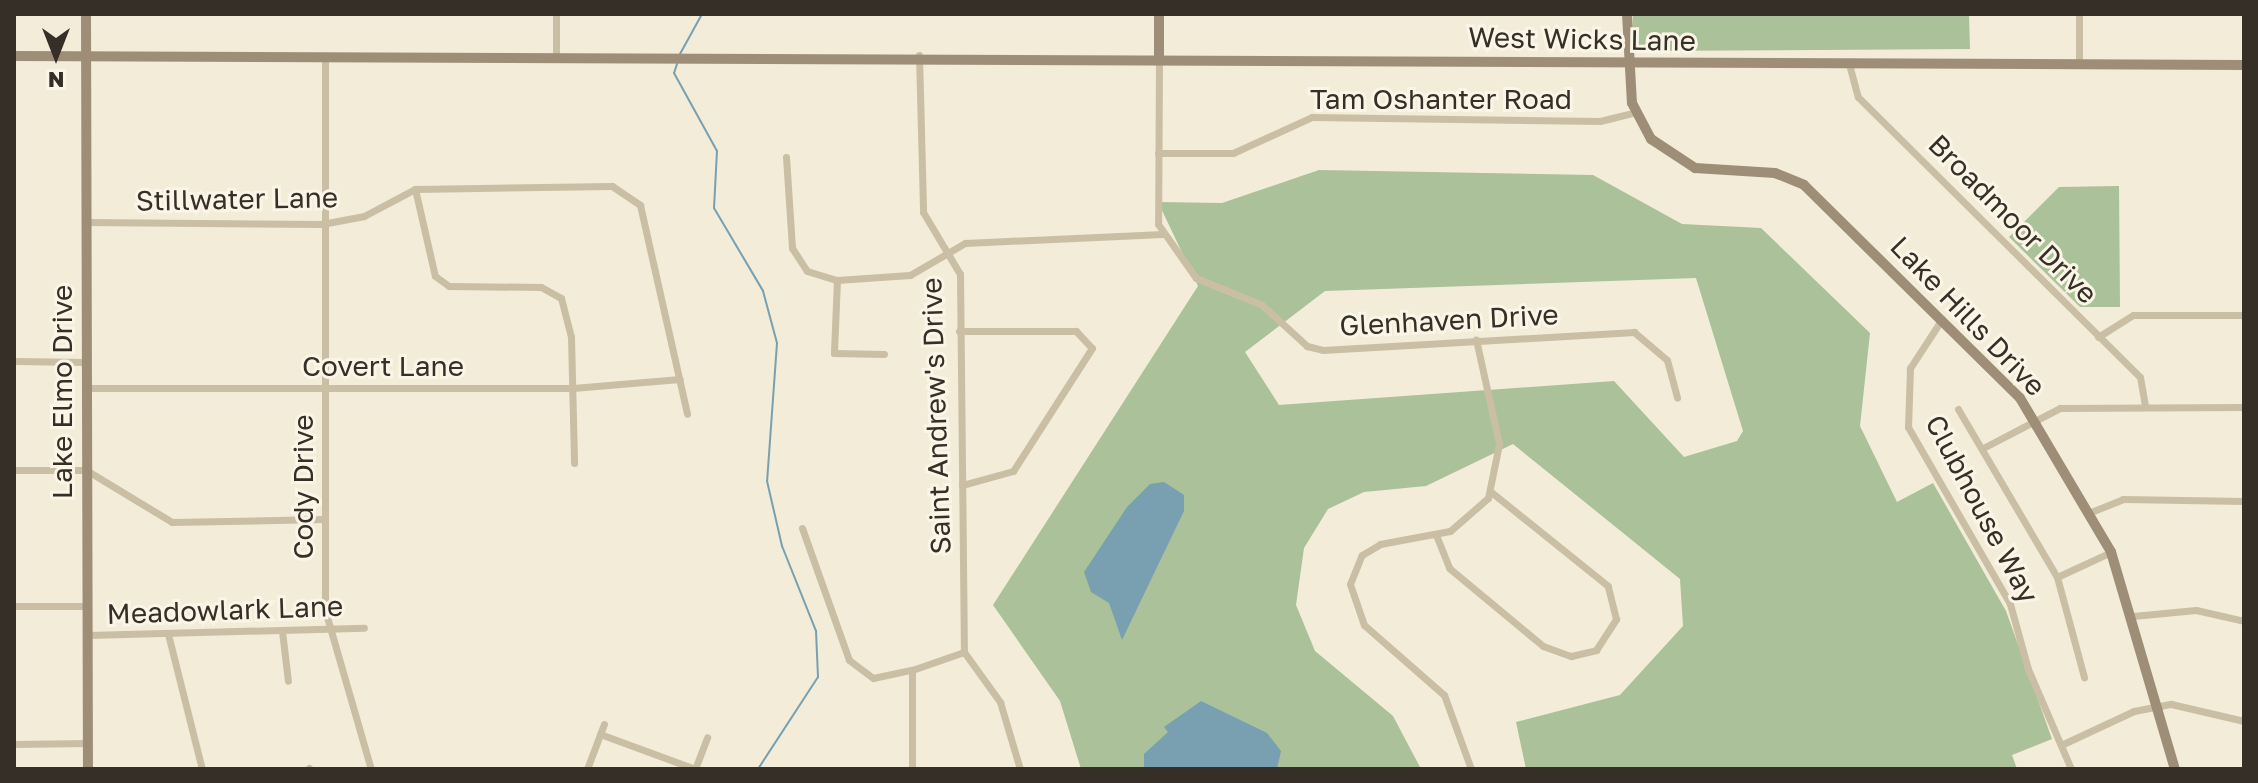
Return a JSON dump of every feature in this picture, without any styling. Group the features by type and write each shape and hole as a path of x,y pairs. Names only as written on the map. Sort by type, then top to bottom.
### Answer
{"main road":[{"name":"Lake Elmo Drive","path":"86,14 88,769"},
{"path":"1159,14 1159,58"},
{"name":"Lake Hills Drive","path":"1627,14 1628,64 1635,112 1651,139 1680,161 1709,171 1775,173 1804,185 1942,319 2033,419 2091,512 2111,552 2133,616 2152,708 2175,769"},
{"name":"West Wicks Lane","path":"14,56 919,55 1628,64 2244,65"}],"street":[{"path":"556,14 556,56"},
{"path":"2079,14 2079,64"},
{"name":"Saint Andrew's Drive","path":"919,55 923,212 960,274 964,652"},
{"name":"Cody Drive","path":"325,56 322,224 325,610 371,769"},
{"path":"786,157 792,248 807,271 837,280 910,275 965,243 1163,234 1158,153 1159,58"},
{"name":"Broadmoor Drive","path":"1849,64 1858,97 2140,377 2145,406"},
{"name":"Tam Oshanter Road","path":"1158,153 1233,153 1312,117 1600,121 1635,112"},
{"name":"Stillwater Lane","path":"86,222 322,224 364,216 415,189 612,186 628,193 640,205 687,414"},
{"path":"415,189 435,276 449,286 541,287 561,298 573,388 574,463"},
{"name":"Glenhaven Drive","path":"1163,234 1196,278 1262,305 1307,346 1634,332 1667,360 1677,398"},
{"path":"837,280 834,353 884,354"},
{"path":"2098,337 2133,315 2244,315"},
{"name":"Clubhouse Way","path":"1942,319 1910,368 1908,427 2010,604 2071,769"},
{"path":"959,331 1076,331 1092,348 1013,471 962,485"},
{"path":"1471,769 1436,684 1364,625 1350,599 1362,555 1380,544 1436,535 1468,520 1491,492 1499,444 1476,339"},
{"path":"14,361 85,362"},
{"name":"Covert Lane","path":"85,388 573,388 680,379"},
{"path":"1983,448 2033,419 2060,408 2244,407"},
{"path":"1958,409 2057,577 2084,677"},
{"path":"14,470 86,470 172,522 324,519"},
{"path":"1436,535 1449,568 1543,646 1571,656 1596,650 1616,619 1608,586 1491,492"},
{"path":"2091,512 2123,499 2244,501"},
{"path":"802,528 849,660 873,678 912,670 964,652 1000,702 1020,769"},
{"path":"2057,577 2111,552"},
{"path":"14,606 88,606"},
{"path":"2133,616 2196,610 2244,621"},
{"name":"Meadowlark Lane","path":"88,635 364,628"},
{"path":"282,631 288,681"},
{"path":"168,634 202,769"},
{"path":"912,670 912,769"},
{"path":"2061,745 2152,708 2185,703 2244,721"},
{"path":"587,769 604,724"},
{"path":"600,734 695,769 707,737"},
{"path":"14,744 88,743"}],"green space":[{"path":"1633,14 1969,14 1970,49 1633,51"},
{"path":"1319,170 1593,175 1682,224 1761,228 1870,333 1860,426 1897,502 1933,483 2006,611 2052,739 2012,755 2017,769 1526,769 1516,722 1620,695 1683,626 1680,579 1513,444 1426,486 1364,492 1328,509 1304,548 1296,605 1315,651 1393,716 1421,769 1081,769 1060,701 993,605 1198,286 1158,202 1222,203","holes":["1696,278 1743,431 1737,441 1684,457 1614,381 1279,405 1245,352 1325,291"]},
{"path":"2119,186 2120,307 2080,307 2009,237 2059,187"}],"water":[{"path":"1164,482 1184,495 1184,511 1122,640 1109,603 1091,592 1084,572 1127,507 1150,484"},
{"path":"1201,701 1267,733 1281,751 1277,769 1144,769 1144,754 1168,732 1164,727"}],"waterway":[{"path":"680,54 702,14"},
{"path":"677,64 674,73 717,151 714,208 763,291 777,343 767,481 782,546 816,631 818,677 758,769"}]}
